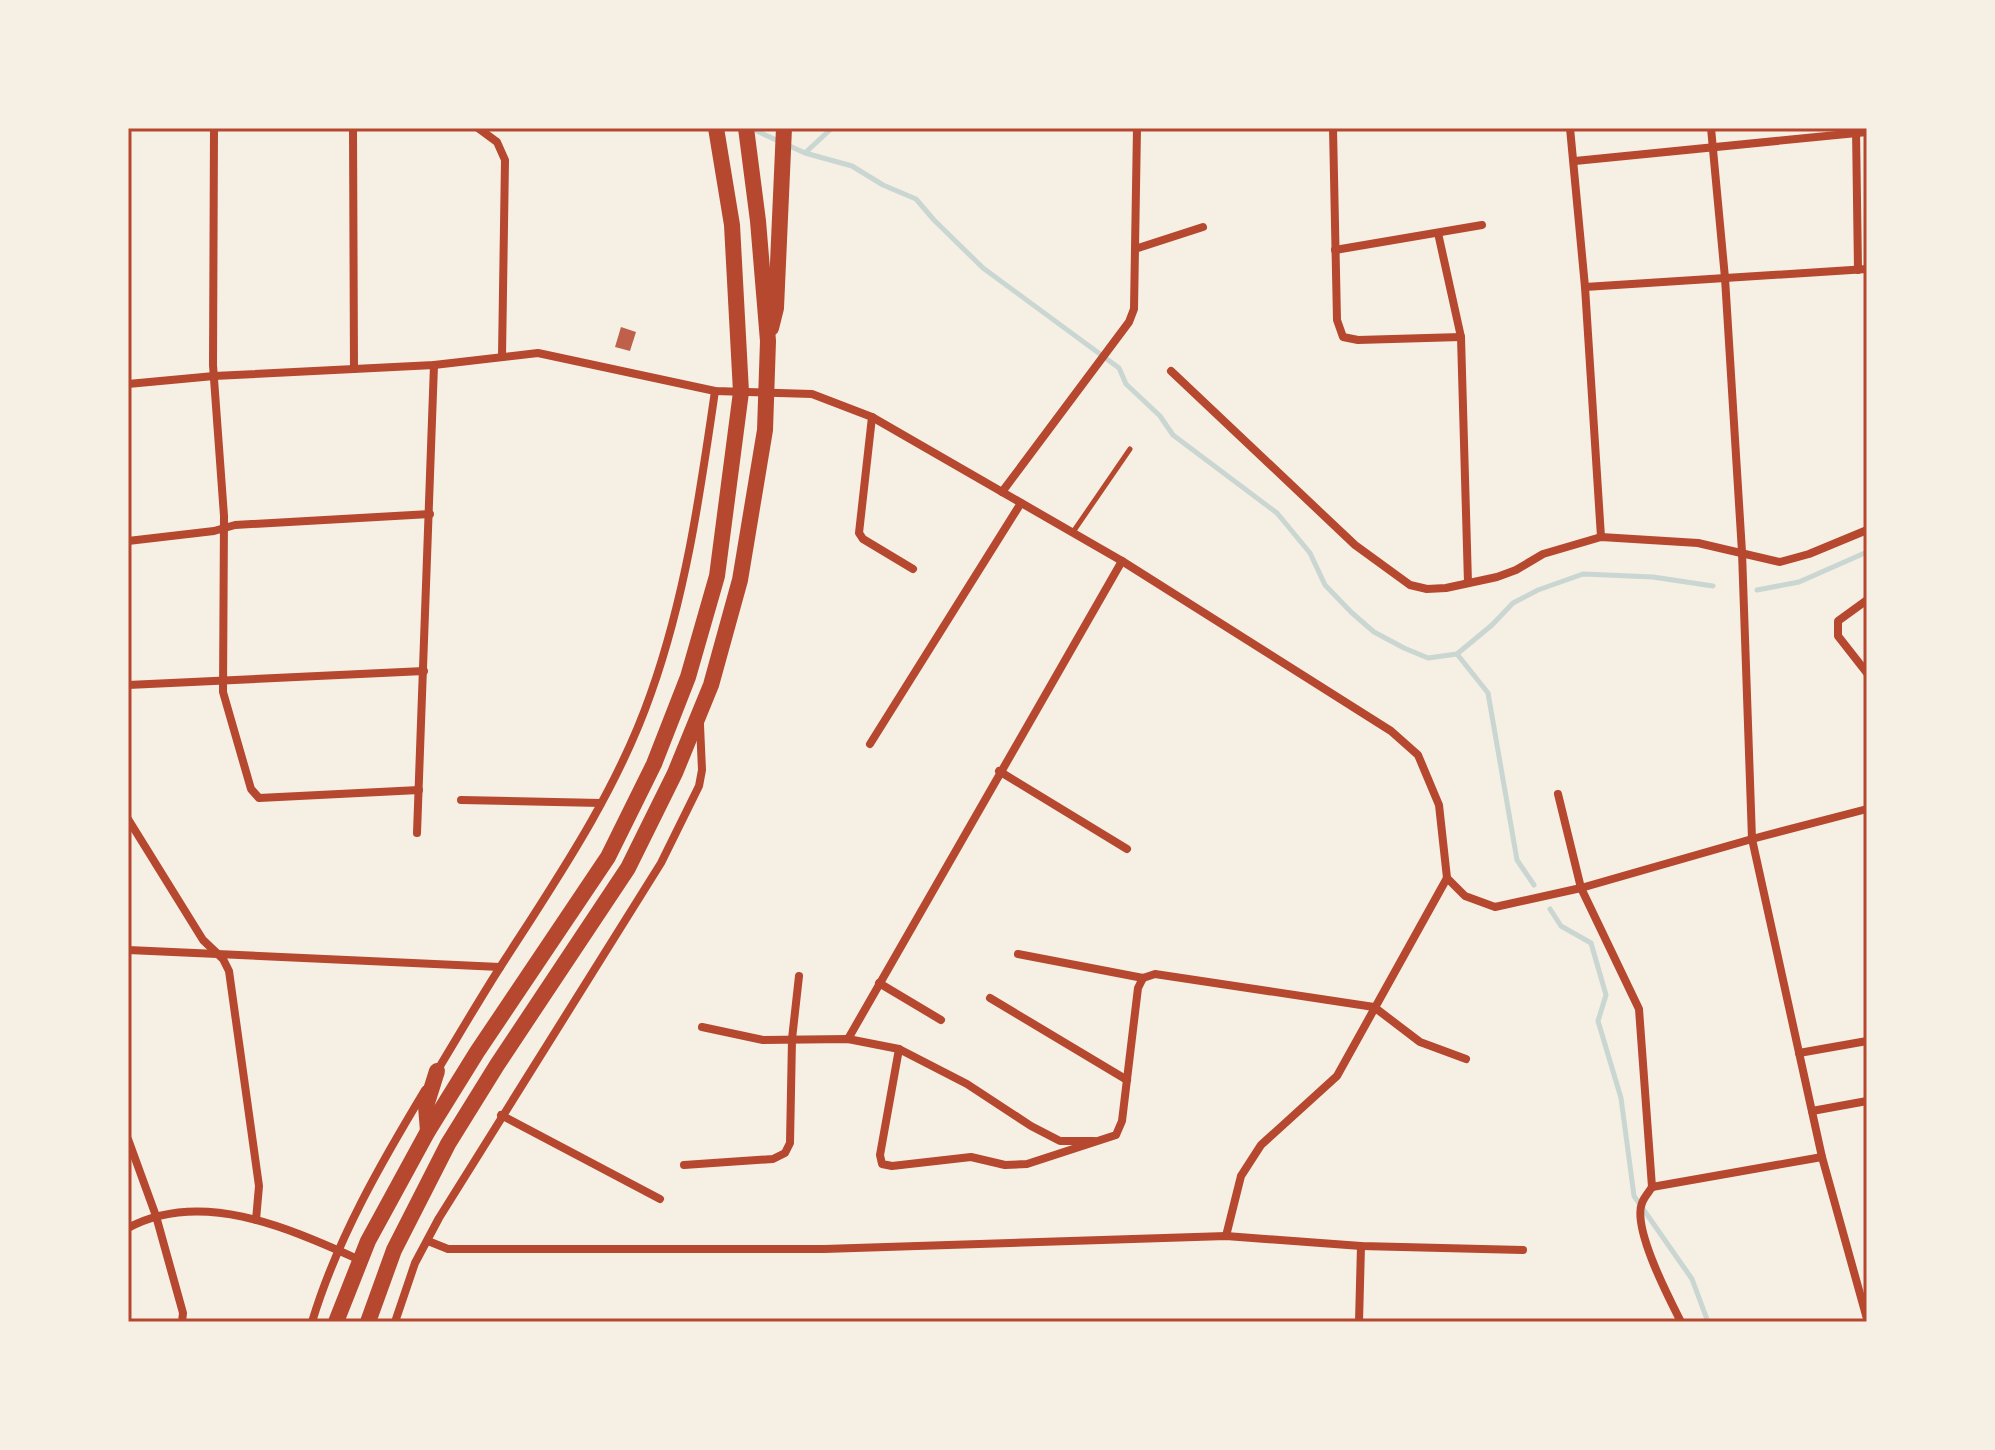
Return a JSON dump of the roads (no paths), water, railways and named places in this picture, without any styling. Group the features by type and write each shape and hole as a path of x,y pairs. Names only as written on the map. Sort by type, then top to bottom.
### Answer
{"main road":[{"path":"368,1322 394,1250 428,1180 497,1065 628,868 675,773 711,685 740,580 765,430 768,341 746,128"},
{"path":"768,341 776,308 784,128"},
{"path":"336,1322 360,1260 428,1131 477,1052 608,857 654,764 688,677 717,576 741,392 732,225 720,132"},
{"path":"428,1131 426,1106 437,1071"}],"street":[{"path":"214,128 214,376 224,528 222,679 228,719 255,796 419,790"},
{"path":"353,128 354,369"},
{"path":"478,128 491,136 502,150 505,160 502,357"},
{"path":"1002,492 1123,330 1134,309 1137,128"},
{"path":"1333,128 1337,320 1343,337 1358,340 1461,337"},
{"path":"1570,128 1585,287 1601,537"},
{"path":"1711,128 1725,278 1742,552 1752,839 1822,1157 1867,1319"},
{"path":"1585,287 1862,270 1856,131"},
{"path":"1575,161 1867,132"},
{"path":"1335,250 1482,225"},
{"path":"1135,249 1203,227"},
{"path":"1438,233 1461,337 1468,583"},
{"path":"128,384 214,376 434,365 547,354 715,391 812,394 872,417 1073,532 1391,731 1418,755 1439,805 1447,878 1337,1076 1261,1145 1241,1176 1226,1236"},
{"path":"417,833 434,365"},
{"path":"1171,371 1355,545 1410,585 1427,589 1468,583 1516,570 1543,554 1601,537 1698,543 1780,562 1809,554 1867,530"},
{"path":"312,1322 339,1251 386,1155 618,772 651,695 679,607 715,391"},
{"path":"872,417 859,533 863,539 913,569"},
{"path":"870,744 1021,503"},
{"path":"128,541 214,531 235,525 430,514"},
{"path":"848,1039 1122,561"},
{"path":"1867,600 1838,621 1838,636 1867,673"},
{"path":"128,685 424,671"},
{"path":"395,1322 415,1263 445,1207 661,863 699,786 702,770 699,715"},
{"path":"999,771 1127,849"},
{"path":"1558,794 1581,888 1639,1009 1652,1187 1640,1205 1642,1229 1657,1271 1681,1322"},
{"path":"461,800 601,803"},
{"path":"1447,878 1465,896 1495,907 1581,888 1867,809"},
{"path":"128,819 203,940 229,971 259,1186 256,1220"},
{"path":"128,950 500,967"},
{"path":"1018,954 1143,978 1155,974 1374,1007 1420,1042 1466,1059"},
{"path":"684,1165 773,1159 785,1153 790,1143 792,1039 799,976"},
{"path":"899,1049 880,1155 882,1164 892,1166 971,1157 1005,1165 1027,1164 1116,1135 1122,1121 1138,988 1143,978"},
{"path":"879,983 941,1020"},
{"path":"990,998 1127,1080"},
{"path":"702,1027 763,1040 848,1039 899,1049 967,1084 1060,1141 1102,1141"},
{"path":"1799,1053 1867,1041"},
{"path":"1812,1111 1867,1101"},
{"path":"501,1115 660,1199"},
{"path":"128,1139 156,1216 183,1313 182,1322"},
{"path":"1652,1187 1822,1157"},
{"path":"128,1228 156,1216 183,1212 256,1220 360,1260"},
{"path":"428,1241 448,1249 824,1249 1226,1236 1361,1246 1523,1250"},
{"path":"1359,1322 1361,1246"}],"lane":[{"path":"1073,532 1130,449"}],"waterway":[{"path":"750,128 805,153 852,166 883,185 916,199 983,268 1119,368 1126,384 1160,416 1173,435 1277,513 1310,553 1325,585 1374,632 1404,648 1428,658 1457,654 1513,603 1538,590 1583,574 1653,577 1713,586"},
{"path":"806,152 832,128"},
{"path":"1757,590 1799,582 1867,552"},
{"path":"1457,654 1488,693 1517,860 1534,885"},
{"path":"1550,909 1561,926 1591,943 1606,995 1598,1021 1621,1098 1634,1196 1692,1279 1708,1322"}]}
